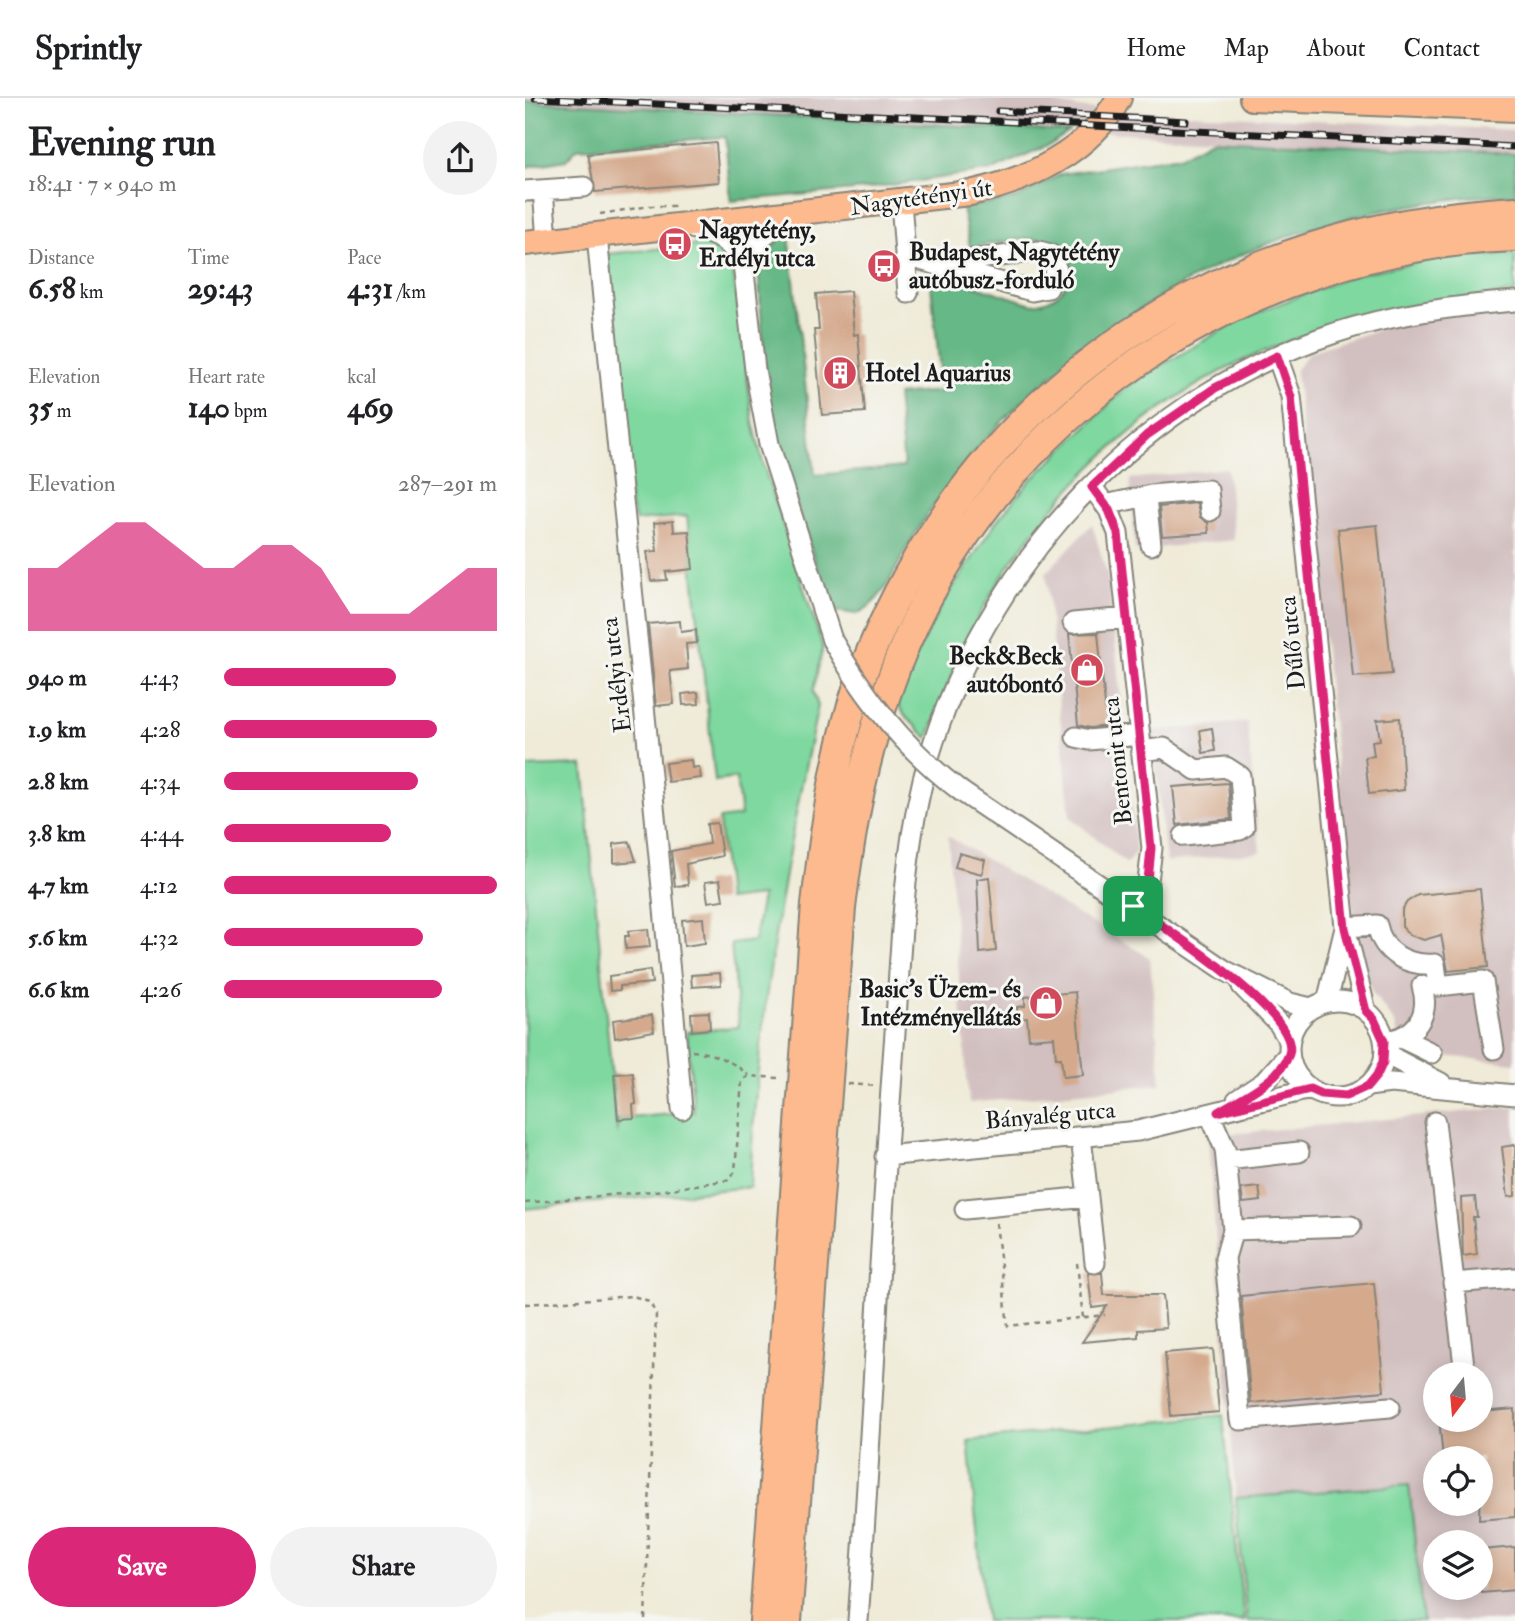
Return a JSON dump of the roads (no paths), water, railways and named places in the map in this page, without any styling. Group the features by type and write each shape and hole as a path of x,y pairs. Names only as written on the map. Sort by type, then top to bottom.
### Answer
{"highway":[{"path":"764,1621 816,904 823,841 833,784 854,701 872,651 912,569 976,471 1027,416 1088,362 1159,316 1269,261 1355,233 1425,220 1515,211"},
{"path":"787,1621 841,908 848,846 859,790 879,717 897,665 922,610 980,514 1028,457 1108,385 1176,337 1244,300 1322,269 1406,248 1515,237"}],"main road":[{"name":"Nagytétényi út","path":"536,242 970,193 1031,175 1061,157 1092,131 1119,98"},
{"path":"1252,98 1515,109"}],"street":[{"path":"536,242 534,191 584,187"},
{"path":"901,201 908,293"},
{"path":"744,273 763,236 794,213"},
{"path":"739,219 760,405 769,444 832,640 855,680 895,732 937,774 1226,971 1290,1003 1319,1005 1341,1001 1366,1011"},
{"path":"683,225 725,240 736,251 744,273"},
{"name":"Erdélyi utca","path":"597,235 682,1109"},
{"path":"906,256 1032,291 1048,288 1057,270 1049,254 1039,251 941,264"},
{"path":"858,1621 885,1156 909,859 932,746 960,674 991,613 1049,530 1147,435 1215,388 1277,356 1335,333 1396,317 1451,307 1515,301"},
{"name":"Dűlő utca","path":"1277,356 1291,397 1345,928 1366,1011"},
{"name":"Bentonit utca","path":"1092,487 1105,505 1118,533 1152,863 1148,881 1133,906"},
{"path":"1105,505 1208,490 1210,511"},
{"path":"1146,497 1151,545"},
{"path":"1073,623 1127,618"},
{"path":"1076,737 1164,748 1196,770 1226,767 1240,776 1244,827 1240,830 1184,836"},
{"path":"1345,928 1377,925 1382,940 1393,954 1414,963 1435,964 1438,986 1483,982 1495,1049"},
{"name":"Dűlő utca","path":"1319,1005 1345,928"},
{"path":"1226,971 1279,1024 1289,1047 1293,1068 1310,1089"},
{"path":"1368,1086 1377,1075 1390,1043 1415,1029 1422,1018 1425,1000 1422,986"},
{"name":"Bányalég utca","path":"1214,1113 1264,1082 1289,1047 1293,1028 1319,1005"},
{"name":"Bányalég utca","path":"1366,1011 1390,1043 1417,1072 1461,1090"},
{"path":"1390,1043 1432,1054"},
{"name":"Bányalég utca","path":"885,1156 1165,1127 1310,1089 1321,1094 1346,1096 1368,1086 1391,1083 1515,1095"},
{"path":"1214,1113 1225,1149 1233,1230 1225,1258 1240,1420 1390,1407"},
{"path":"1435,1122 1463,1362"},
{"path":"1081,1137 1094,1255"},
{"path":"1226,1160 1299,1152"},
{"path":"965,1209 1088,1198"},
{"path":"1233,1230 1351,1226"},
{"path":"1453,1283 1515,1278"}],"railway":[{"path":"535,98 1515,147"},
{"path":"998,111 1186,121"}],"place":[{"name":"Nagytétény, Erdélyi utca","path":"675,244"},
{"name":"Budapest, Nagytétény autóbusz-forduló","path":"884,266"},
{"name":"Hotel Aquarius","path":"840,373"},
{"name":"Beck&Beck autóbontó","path":"1087,670"},
{"name":"Basic's Üzem- és Intézményellátás","path":"1046,1003"}]}
